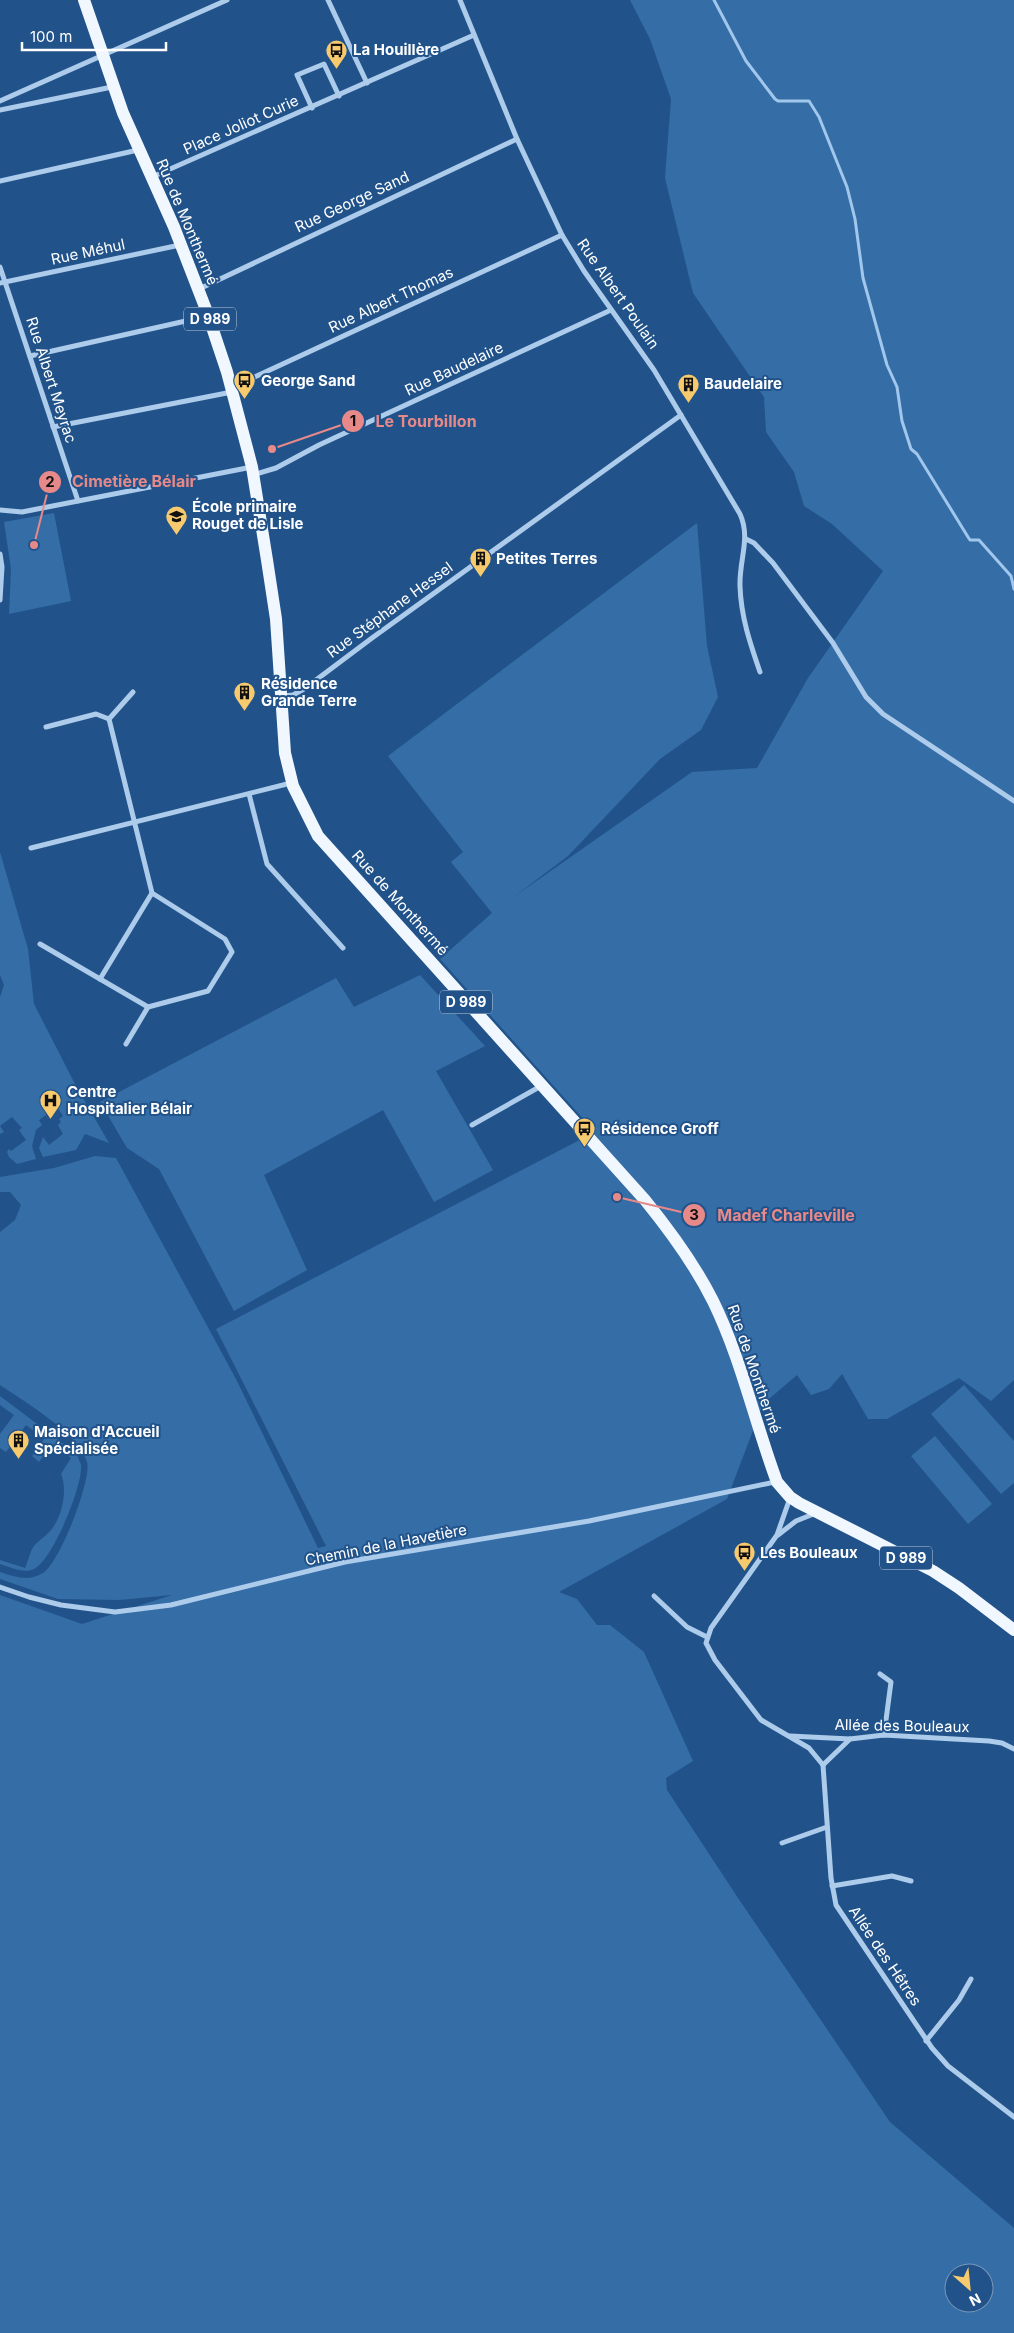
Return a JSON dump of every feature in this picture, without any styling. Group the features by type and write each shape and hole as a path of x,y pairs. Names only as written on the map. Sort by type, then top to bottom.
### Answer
{"main road":[{"name":"Rue de Monthermé","path":"84,0 123,113 181,244 209,316 231,390 252,471 276,619 285,753 292,782 318,836 645,1200 681,1246 713,1301 729,1337 777,1482 790,1497 818,1512 825,1518 933,1571 960,1588 1014,1630"}],"street":[{"path":"0,101 227,0"},
{"path":"328,0 367,83"},
{"name":"Rue Albert Poulain","path":"460,0 517,139 562,235 611,310 631,335 681,415 740,514 745,526 746,539"},
{"name":"Place Joliot Curie","path":"152,178 474,35"},
{"name":"Place Joliot Curie","path":"312,108 298,75 324,64 339,96"},
{"path":"0,110 115,87"},
{"name":"Rue George Sand","path":"198,289 517,139"},
{"path":"0,181 139,150"},
{"name":"Rue Albert Thomas","path":"53,427 231,390 562,235"},
{"name":"Rue Méhul","path":"3,283 181,244"},
{"name":"Rue Albert Meyrac","path":"0,267 3,283 30,356 78,501"},
{"name":"Rue Baudelaire","path":"0,510 22,512 252,471 288,462 319,445 611,310"},
{"path":"30,356 209,316"},
{"name":"Rue Stéphane Hessel","path":"281,696 293,695 304,689 681,415"},
{"path":"760,672 746,631 741,607 740,583 746,539 754,543 773,563 833,643 866,696 883,714 1014,801"},
{"path":"0,554 2,567 0,600"},
{"path":"109,719 133,692"},
{"path":"46,727 96,714 109,719"},
{"path":"109,719 152,893 225,938 232,952 208,991 148,1007 126,1044"},
{"path":"30,848 292,782"},
{"path":"249,794 267,864 343,948"},
{"path":"100,979 152,893"},
{"path":"40,944 148,1007"},
{"path":"472,1125 542,1086"},
{"name":"Chemin de la Havetière","path":"0,1587 29,1598 61,1605 115,1612 171,1606 345,1562 589,1521 769,1482 777,1482"},
{"path":"654,1596 687,1627 707,1637 711,1628 777,1535 790,1497"},
{"path":"777,1535 796,1521 818,1512"},
{"name":"Allée des Bouleaux","path":"707,1637 706,1644 714,1660 761,1720 809,1748 823,1765"},
{"path":"880,1674 891,1682 884,1736"},
{"name":"Allée des Bouleaux","path":"787,1736 850,1739 884,1736 989,1741 1002,1743 1014,1749"},
{"path":"823,1765 850,1739"},
{"name":"Allée des Hêtres","path":"823,1765 832,1886 836,1905 926,2040 948,2066 1014,2117"},
{"path":"782,1843 827,1827"},
{"path":"832,1886 892,1876 911,1881"},
{"path":"926,2040 959,2000 971,1979"}],"shaded area":[{"path":"630,0 1014,0 1014,1380 991,1401 959,1378 887,1419 868,1419 842,1374 829,1389 811,1395 797,1375 763,1404 727,1499 559,1592 577,1599 597,1625 610,1625 644,1652 693,1761 666,1778 667,1790 890,2122 1014,2228 1014,2333 0,2333 0,1595 82,1624 172,1595 119,1600 58,1599 0,1579 0,1572 27,1578 38,1576 50,1566 73,1521 84,1486 87,1462 74,1441 63,1430 0,1385 0,1232 15,1220 21,1205 10,1192 0,1192 0,1177 54,1168 95,1156 116,1158 236,1379 318,1548 326,1546 216,1329 595,1132 440,959 492,913 451,862 463,852 388,756 697,523 707,646 718,697 701,730 660,759 568,856 515,896 692,772 757,768 808,678 883,571 832,524 804,506 794,472 766,432 764,397 693,293 665,178 671,99 650,39"},
{"path":"54,513 71,601 9,614 11,569 4,522"},
{"path":"0,852 28,949 34,1004 76,1086 109,1143 85,1134 76,1150 43,1157 39,1148 43,1137 49,1145 63,1134 58,1125 61,1122 59,1119 63,1116 57,1107 39,1120 42,1125 36,1130 32,1146 36,1159 17,1164 9,1157 7,1152 26,1140 19,1130 22,1128 12,1117 0,1126 0,997 4,985 0,975"},
{"path":"420,975 485,1046 436,1071 493,1170 434,1202 383,1110 264,1175 307,1270 234,1311 159,1169 127,1148 100,1102 336,978 354,1007"},
{"path":"0,1126 4,1132 0,1134"},
{"path":"964,1385 1014,1441 1014,1483 1001,1494 931,1414"},
{"path":"0,1396 77,1454 81,1465 72,1505 57,1538 41,1563 34,1569 26,1571 0,1564 0,1560 25,1568 34,1546 55,1525 61,1511 64,1495 61,1474 71,1458 52,1444 39,1462 32,1456 44,1439 26,1425 6,1452 0,1448 0,1434 14,1415 0,1405"},
{"path":"935,1436 992,1504 968,1524 911,1456"}],"waterway":[{"path":"714,0 746,61 775,99 778,101 809,101 819,117 847,187 855,219 863,278 887,365 897,387 902,421 911,449 917,454 970,540 979,540 1011,576 1014,589"}],"place":[{"name":"La Houillère","path":"337,69"},
{"name":"George Sand","path":"245,400"},
{"name":"Baudelaire","path":"688,403"},
{"name":"Le Tourbillon","path":"272,449"},
{"name":"École primaire Rouget de Lisle","path":"176,535"},
{"name":"Cimetière Bélair","path":"34,545"},
{"name":"Petites Terres","path":"480,578"},
{"name":"Résidence Grande Terre","path":"245,712"},
{"name":"Centre Hospitalier Bélair","path":"51,1120"},
{"name":"Résidence Groff","path":"585,1148"},
{"name":"Madef Charleville","path":"617,1197"},
{"name":"Maison d'Accueil Spécialisée","path":"18,1460"},
{"name":"Les Bouleaux","path":"744,1572"}]}
